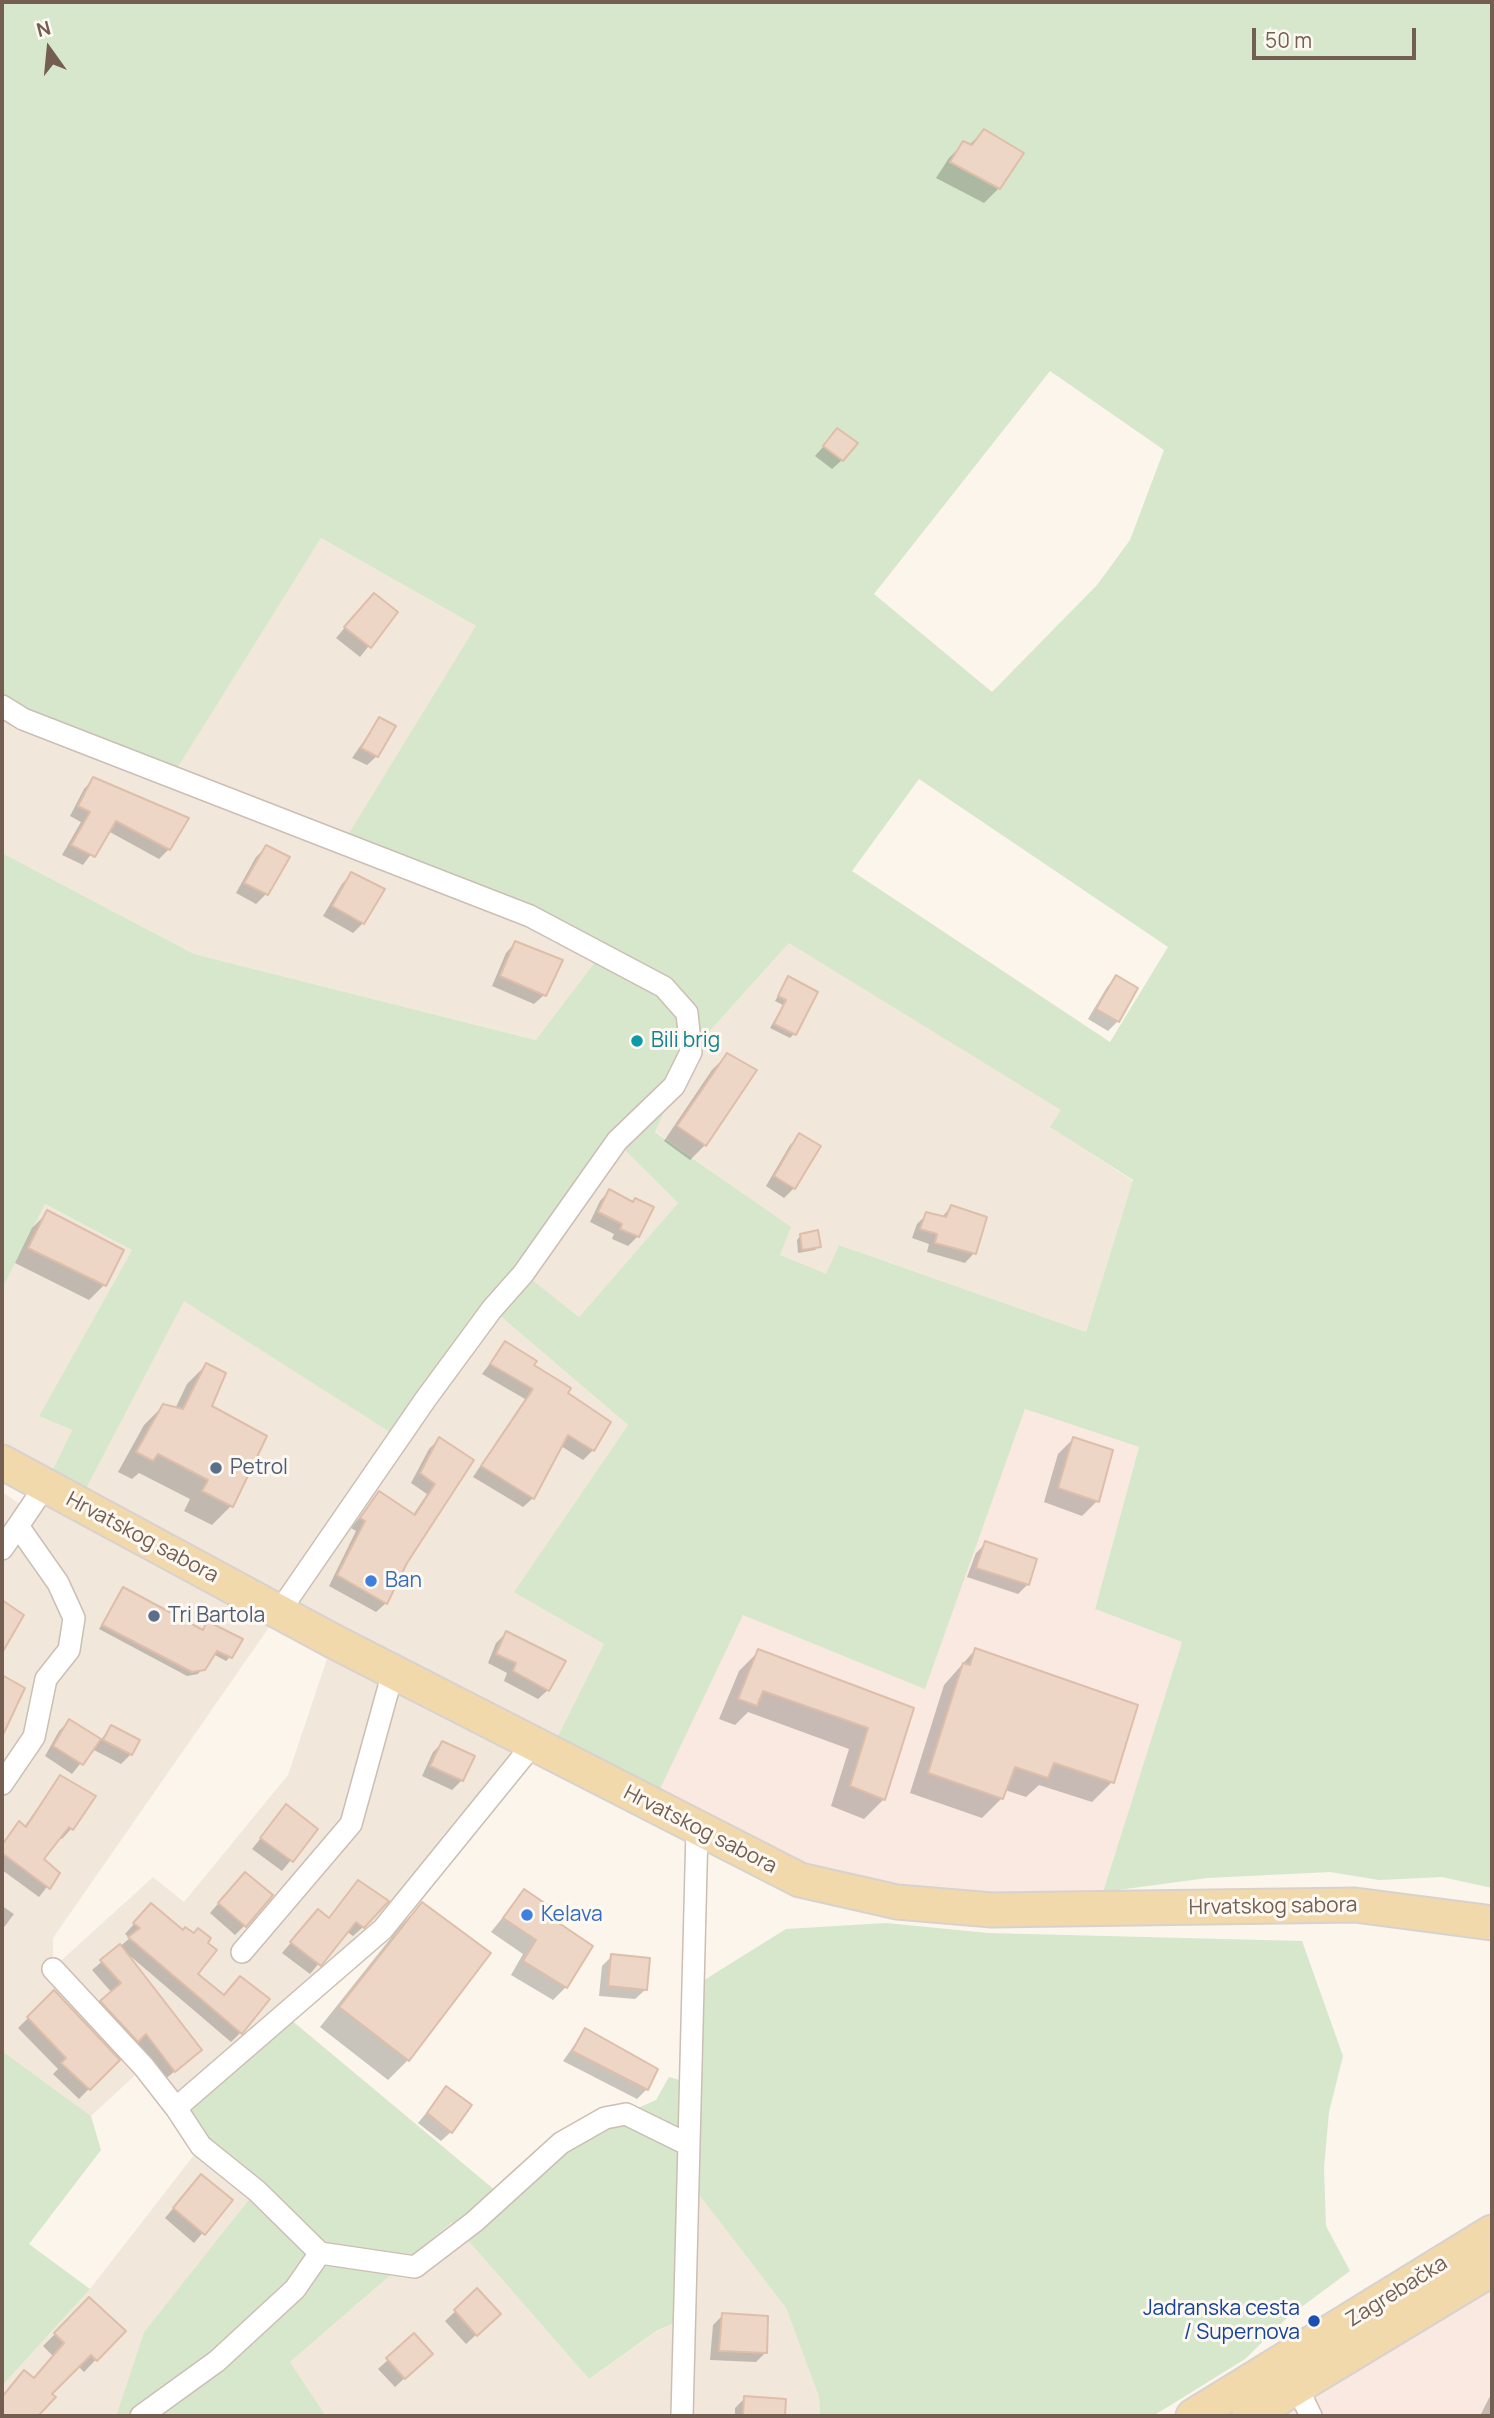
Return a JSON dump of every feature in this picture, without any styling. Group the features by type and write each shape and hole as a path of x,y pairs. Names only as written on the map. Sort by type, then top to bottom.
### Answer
{"main road":[{"name":"Hrvatskog sabora","path":"2,1462 393,1672 697,1830 800,1880 897,1902 1064,1911 1355,1905 1438,1913 1486,1928"},
{"name":"Zagrebačka","path":"1193,2416 1492,2232"},
{"name":"Zagrebačka","path":"1249,2416 1304,2402 1492,2269"}],"street":[{"path":"2,706 23,719 530,916 664,987 687,1013 691,1052 674,1086 617,1142 523,1274 492,1309 425,1400 279,1612"},
{"path":"2,1549 45,1486"},
{"path":"2,1784 34,1738 46,1679 69,1650 74,1618 58,1583 18,1526"},
{"path":"242,1952 351,1824 393,1672"},
{"path":"176,2108 383,1929 534,1743"},
{"path":"682,2416 697,1830"},
{"path":"53,1969 144,2067 201,2146 257,2191 320,2253 415,2267 474,2222 561,2143 605,2118 626,2113 689,2145"},
{"path":"141,2416 217,2361 295,2289 320,2253"}],"shaded area":[{"path":"321,538 476,626 601,954 537,1040 194,954 2,853 2,707 170,780"},
{"path":"790,942 1062,1110 1051,1127 1133,1181 1086,1332 839,1245 826,1275 780,1255 790,1227 655,1131 691,1052"},
{"path":"617,1141 678,1203 579,1317 523,1274"},
{"path":"45,1204 132,1250 39,1416 72,1430 45,1486 2,1462 2,1289"},
{"path":"184,1300 399,1438 492,1309 628,1425 515,1591 604,1644 550,1752 534,1743 383,1929 176,2108 144,2067 91,2116 2,2051 2,1492 20,1504 78,1504","holes":["279,1613 333,1641 288,1775 184,1902 153,1877 53,1968 53,1938"]},
{"path":"1025,1409 1139,1447 1095,1609 1182,1642 1103,1892 897,1902 652,1806 743,1614 925,1688"},
{"path":"201,2146 257,2191 144,2332 116,2416 2,2416 2,2386 90,2289"},
{"path":"688,2179 786,2308 819,2397 820,2416 326,2416 290,2362 452,2222 589,2379 659,2330 684,2319"},
{"path":"1492,2281 1492,2416 1257,2416"}],"green space":[{"path":"2,2 1492,2 1492,1888 1442,1877 1379,1880 1330,1872 1207,1878 1103,1892 1182,1642 1095,1609 1139,1447 1025,1409 925,1689 743,1615 652,1806 550,1752 604,1644 514,1592 628,1425 492,1309 399,1438 184,1301 78,1504 45,1486 72,1430 39,1416 132,1250 45,1204 2,1289 2,853 194,954 536,1040 601,954 345,840 476,626 321,538 170,780 2,707","holes":["1050,371 1164,450 1130,540 1097,585 992,692 874,594","919,779 1168,947 1110,1042 852,871","789,943 1061,1110 1050,1127 1133,1180 1086,1332 839,1245 826,1274 780,1255 791,1227 655,1132 691,1052","617,1142 678,1203 579,1317 523,1273"]},
{"path":"886,1923 988,1933 1302,1941 1343,2056 1329,2112 1324,2168 1326,2226 1350,2271 1288,2317 1245,2359 1153,2416 820,2416 819,2397 786,2308 688,2180 684,2319 658,2330 589,2379 452,2222 290,2362 326,2416 116,2416 144,2332 256,2191 176,2108 284,2014 502,2196 576,2135 656,2100 669,2077 690,2083 693,1987 786,1929"},
{"path":"2,2051 91,2116 101,2150 29,2244 90,2289 2,2386"}],"building":[{"path":"984,129 1024,153 1000,189 950,162 963,141 972,145"},
{"path":"837,428 858,443 843,461 823,446"},
{"path":"374,593 398,612 371,648 344,627"},
{"path":"379,717 396,726 378,757 361,748"},
{"path":"93,777 189,818 170,850 116,821 95,857 71,845 90,812 78,806"},
{"path":"266,845 290,857 268,895 244,883"},
{"path":"351,872 385,889 364,924 332,906"},
{"path":"515,941 563,960 546,996 500,976"},
{"path":"1116,975 1138,988 1119,1022 1096,1009"},
{"path":"788,976 818,992 796,1035 774,1024 786,1000 778,996"},
{"path":"727,1053 757,1070 706,1146 677,1126"},
{"path":"799,1133 821,1146 795,1189 774,1176"},
{"path":"609,1189 633,1202 635,1198 654,1207 639,1237 620,1229 622,1224 598,1212"},
{"path":"951,1205 987,1217 976,1254 935,1243 937,1234 920,1229 926,1212 946,1217"},
{"path":"47,1210 124,1250 106,1286 28,1248"},
{"path":"818,1230 821,1247 802,1250 800,1234"},
{"path":"505,1341 537,1361 534,1365 571,1388 568,1393 611,1422 594,1451 568,1435 534,1499 481,1466 533,1389 490,1364"},
{"path":"206,1363 226,1373 212,1406 267,1436 233,1507 202,1491 208,1480 158,1454 153,1461 136,1452 163,1404 183,1409"},
{"path":"439,1437 474,1460 407,1563 387,1604 337,1575 365,1521 360,1518 379,1491 415,1515 435,1484 420,1473"},
{"path":"1073,1437 1113,1450 1099,1502 1058,1488"},
{"path":"985,1541 1037,1559 1029,1585 976,1568"},
{"path":"123,1587 203,1630 207,1621 243,1639 232,1658 217,1651 205,1670 192,1672 102,1625"},
{"path":"2,1600 24,1615 2,1653"},
{"path":"506,1631 566,1661 549,1691 513,1671 516,1663 496,1654"},
{"path":"975,1648 1138,1705 1114,1783 1054,1763 1048,1778 1015,1767 1003,1799 928,1773 963,1663 970,1665"},
{"path":"758,1649 914,1708 885,1800 850,1786 868,1728 763,1691 757,1706 738,1699"},
{"path":"2,1675 25,1688 2,1737"},
{"path":"69,1719 101,1739 83,1765 53,1746"},
{"path":"111,1725 140,1740 132,1755 103,1740"},
{"path":"442,1741 475,1756 463,1781 430,1766"},
{"path":"60,1775 96,1796 73,1830 69,1827 44,1859 60,1873 50,1889 2,1853 2,1845 19,1821 26,1827"},
{"path":"286,1804 318,1829 293,1862 260,1838"},
{"path":"245,1872 273,1895 246,1927 218,1903"},
{"path":"358,1880 389,1901 364,1928 356,1922 321,1966 290,1942 318,1909 329,1918"},
{"path":"524,1889 549,1906 544,1913 593,1946 567,1988 523,1961 536,1940 503,1918"},
{"path":"422,1902 491,1953 409,2061 339,2007"},
{"path":"151,1903 183,1930 185,1927 194,1933 198,1928 211,1938 208,1943 217,1950 198,1974 224,1995 240,1976 270,1999 242,2034 128,1937 140,1928 133,1923"},
{"path":"120,1944 202,2050 175,2072 146,2034 138,2042 100,2001 121,1983 100,1960"},
{"path":"611,1954 650,1958 647,1990 608,1986"},
{"path":"54,1990 120,2060 90,2090 61,2063 66,2058 27,2017"},
{"path":"585,2028 658,2069 648,2090 572,2051"},
{"path":"446,2086 472,2105 452,2133 427,2113"},
{"path":"201,2174 233,2200 205,2235 173,2208"},
{"path":"477,2288 501,2314 477,2336 454,2310"},
{"path":"89,2297 126,2331 97,2361 91,2355 52,2394 56,2397 38,2416 2,2416 2,2397 24,2370 34,2378 64,2343 54,2333"},
{"path":"722,2313 768,2316 767,2353 719,2351"},
{"path":"414,2333 433,2354 405,2379 386,2358"},
{"path":"744,2396 786,2399 785,2416 743,2416"}],"place":[{"name":"Bili brig","path":"637,1041"},
{"name":"Petrol","path":"216,1468"},
{"name":"Ban","path":"371,1581"},
{"name":"Tri Bartola","path":"154,1616"},
{"name":"Kelava","path":"527,1915"},
{"name":"Jadranska cesta / Supernova","path":"1314,2321"}]}
